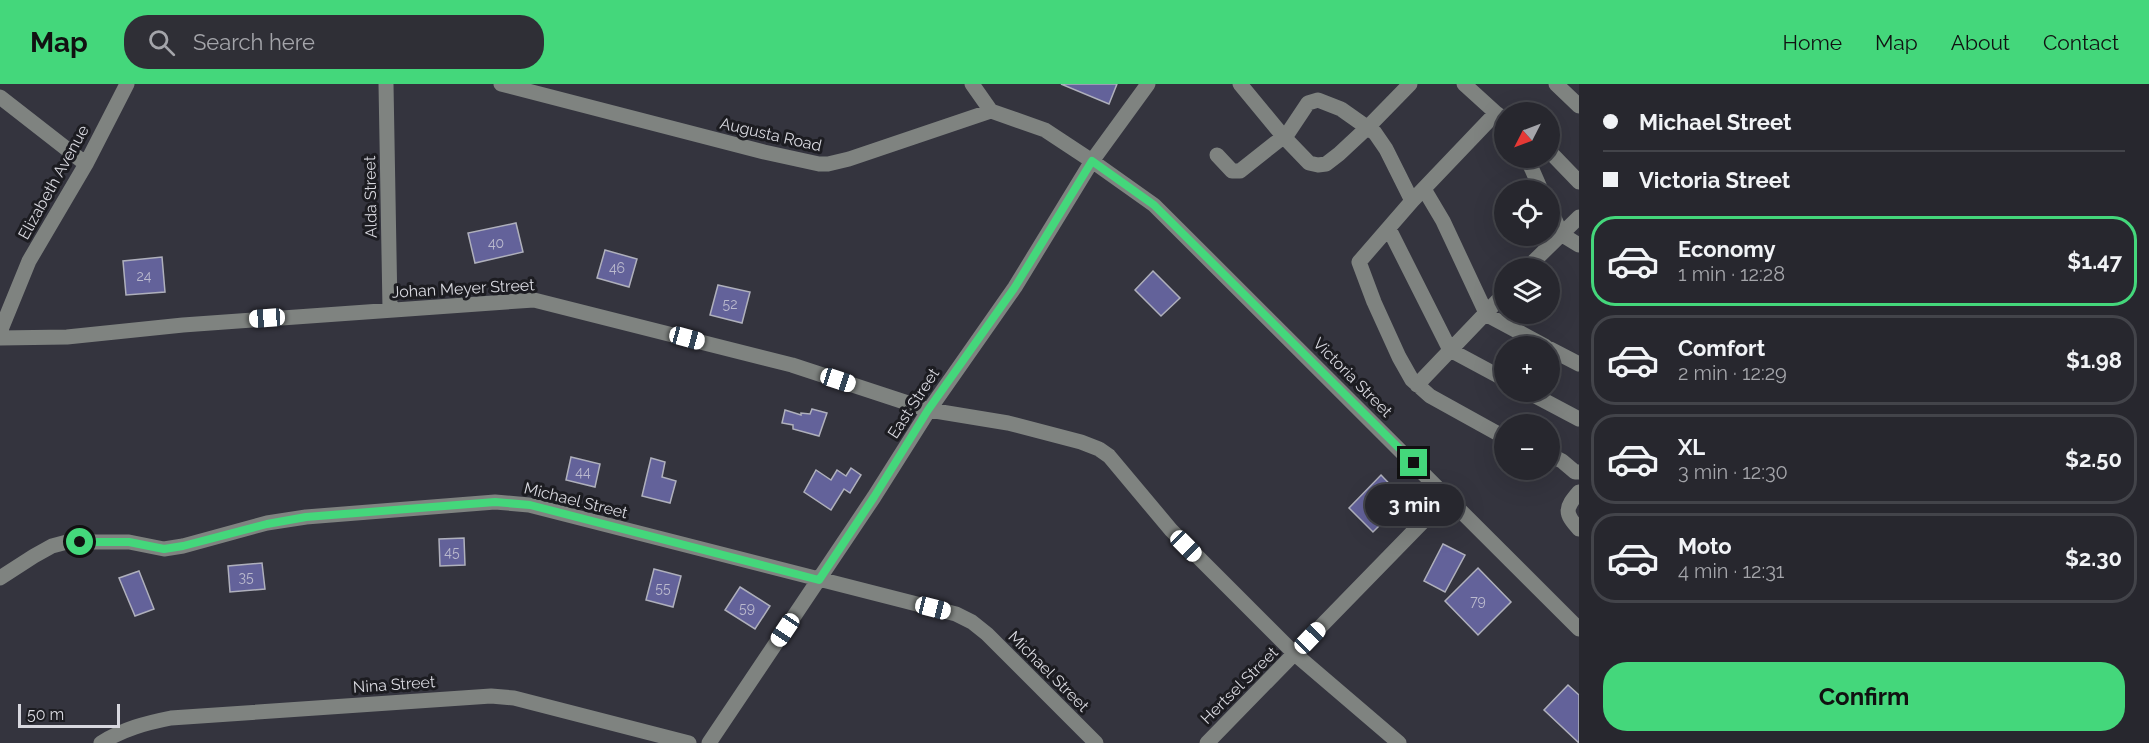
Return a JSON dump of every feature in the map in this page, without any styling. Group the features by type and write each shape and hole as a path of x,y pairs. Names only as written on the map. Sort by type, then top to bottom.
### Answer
{"street":[{"name":"Elizabeth Avenue","path":"0,332 29,261 86,164 127,84"},
{"name":"Alda Street","path":"386,84 390,309"},
{"name":"Augusta Road","path":"501,84 764,152 828,164 991,111"},
{"path":"972,84 991,111 1045,130 1092,161"},
{"name":"East Street","path":"710,743 874,497 928,410 1015,287 1092,161 1148,84"},
{"path":"1240,84 1283,136 1309,163 1322,165 1331,161 1368,128 1410,84"},
{"path":"1556,84 1579,106"},
{"path":"1474,87 1494,109"},
{"path":"0,96 86,164"},
{"path":"1217,156 1232,171 1240,171 1292,129 1308,102 1314,99 1341,109 1380,139 1412,201"},
{"path":"1494,122 1412,201 1360,259 1359,266 1399,357 1417,385 1437,400 1494,431"},
{"name":"Victoria Street","path":"1092,161 1154,205 1579,629"},
{"path":"1560,162 1579,182"},
{"path":"1424,189 1443,221 1487,315 1526,336"},
{"path":"1537,258 1579,217"},
{"path":"1389,229 1450,350 1494,374"},
{"path":"1561,234 1579,245"},
{"name":"Johan Meyer Street","path":"0,338 67,337 183,325 534,300 792,365 928,410 1008,423 1082,442 1105,453 1114,461 1171,530 1295,654 1400,743"},
{"path":"1417,385 1494,306"},
{"path":"1560,354 1579,364"},
{"path":"1547,402 1579,419"},
{"path":"1560,460 1575,472 1579,472"},
{"path":"1579,492 1570,502 1567,511 1570,520 1579,529"},
{"name":"Hertsel Street","path":"1207,743 1447,497"},
{"name":"Michael Street","path":"0,578 52,546 67,542 129,542 164,549 306,517 495,502 530,505 961,616 987,634 1096,743"},
{"name":"Nina Street","path":"101,743 118,733 171,718 491,696 514,698 688,743"}],"building":[{"path":"1061,84 1117,84 1109,104"},
{"path":"516,223 523,252 475,263 468,233"},
{"path":"605,250 637,259 629,287 597,278"},
{"path":"162,257 165,292 126,295 123,261"},
{"path":"1153,271 1180,298 1161,316 1135,290"},
{"path":"718,285 750,292 742,323 710,315"},
{"path":"812,409 827,413 819,436 793,429 793,425 782,423 785,410 801,415 801,413 810,414"},
{"path":"571,457 600,464 595,487 566,480"},
{"path":"651,458 665,462 662,477 676,481 670,503 642,496"},
{"path":"851,468 861,475 850,493 844,489 831,510 804,492 816,470 831,480 837,470 846,476"},
{"path":"1381,475 1405,500 1373,532 1349,508"},
{"path":"464,538 465,565 440,566 439,539"},
{"path":"1443,544 1465,555 1445,592 1424,581"},
{"path":"262,563 265,589 230,592 228,566"},
{"path":"1478,568 1511,602 1478,635 1445,601"},
{"path":"654,569 681,576 673,607 646,600"},
{"path":"139,571 154,609 135,616 119,578"},
{"path":"740,587 770,606 755,629 725,610"},
{"path":"1568,685 1579,695 1579,743 1544,710"}],"route":[{"path":"80,542 129,542 164,549 306,517 495,502 530,505 819,580 928,410 1015,287 1092,161 1154,205 1414,463"}]}
